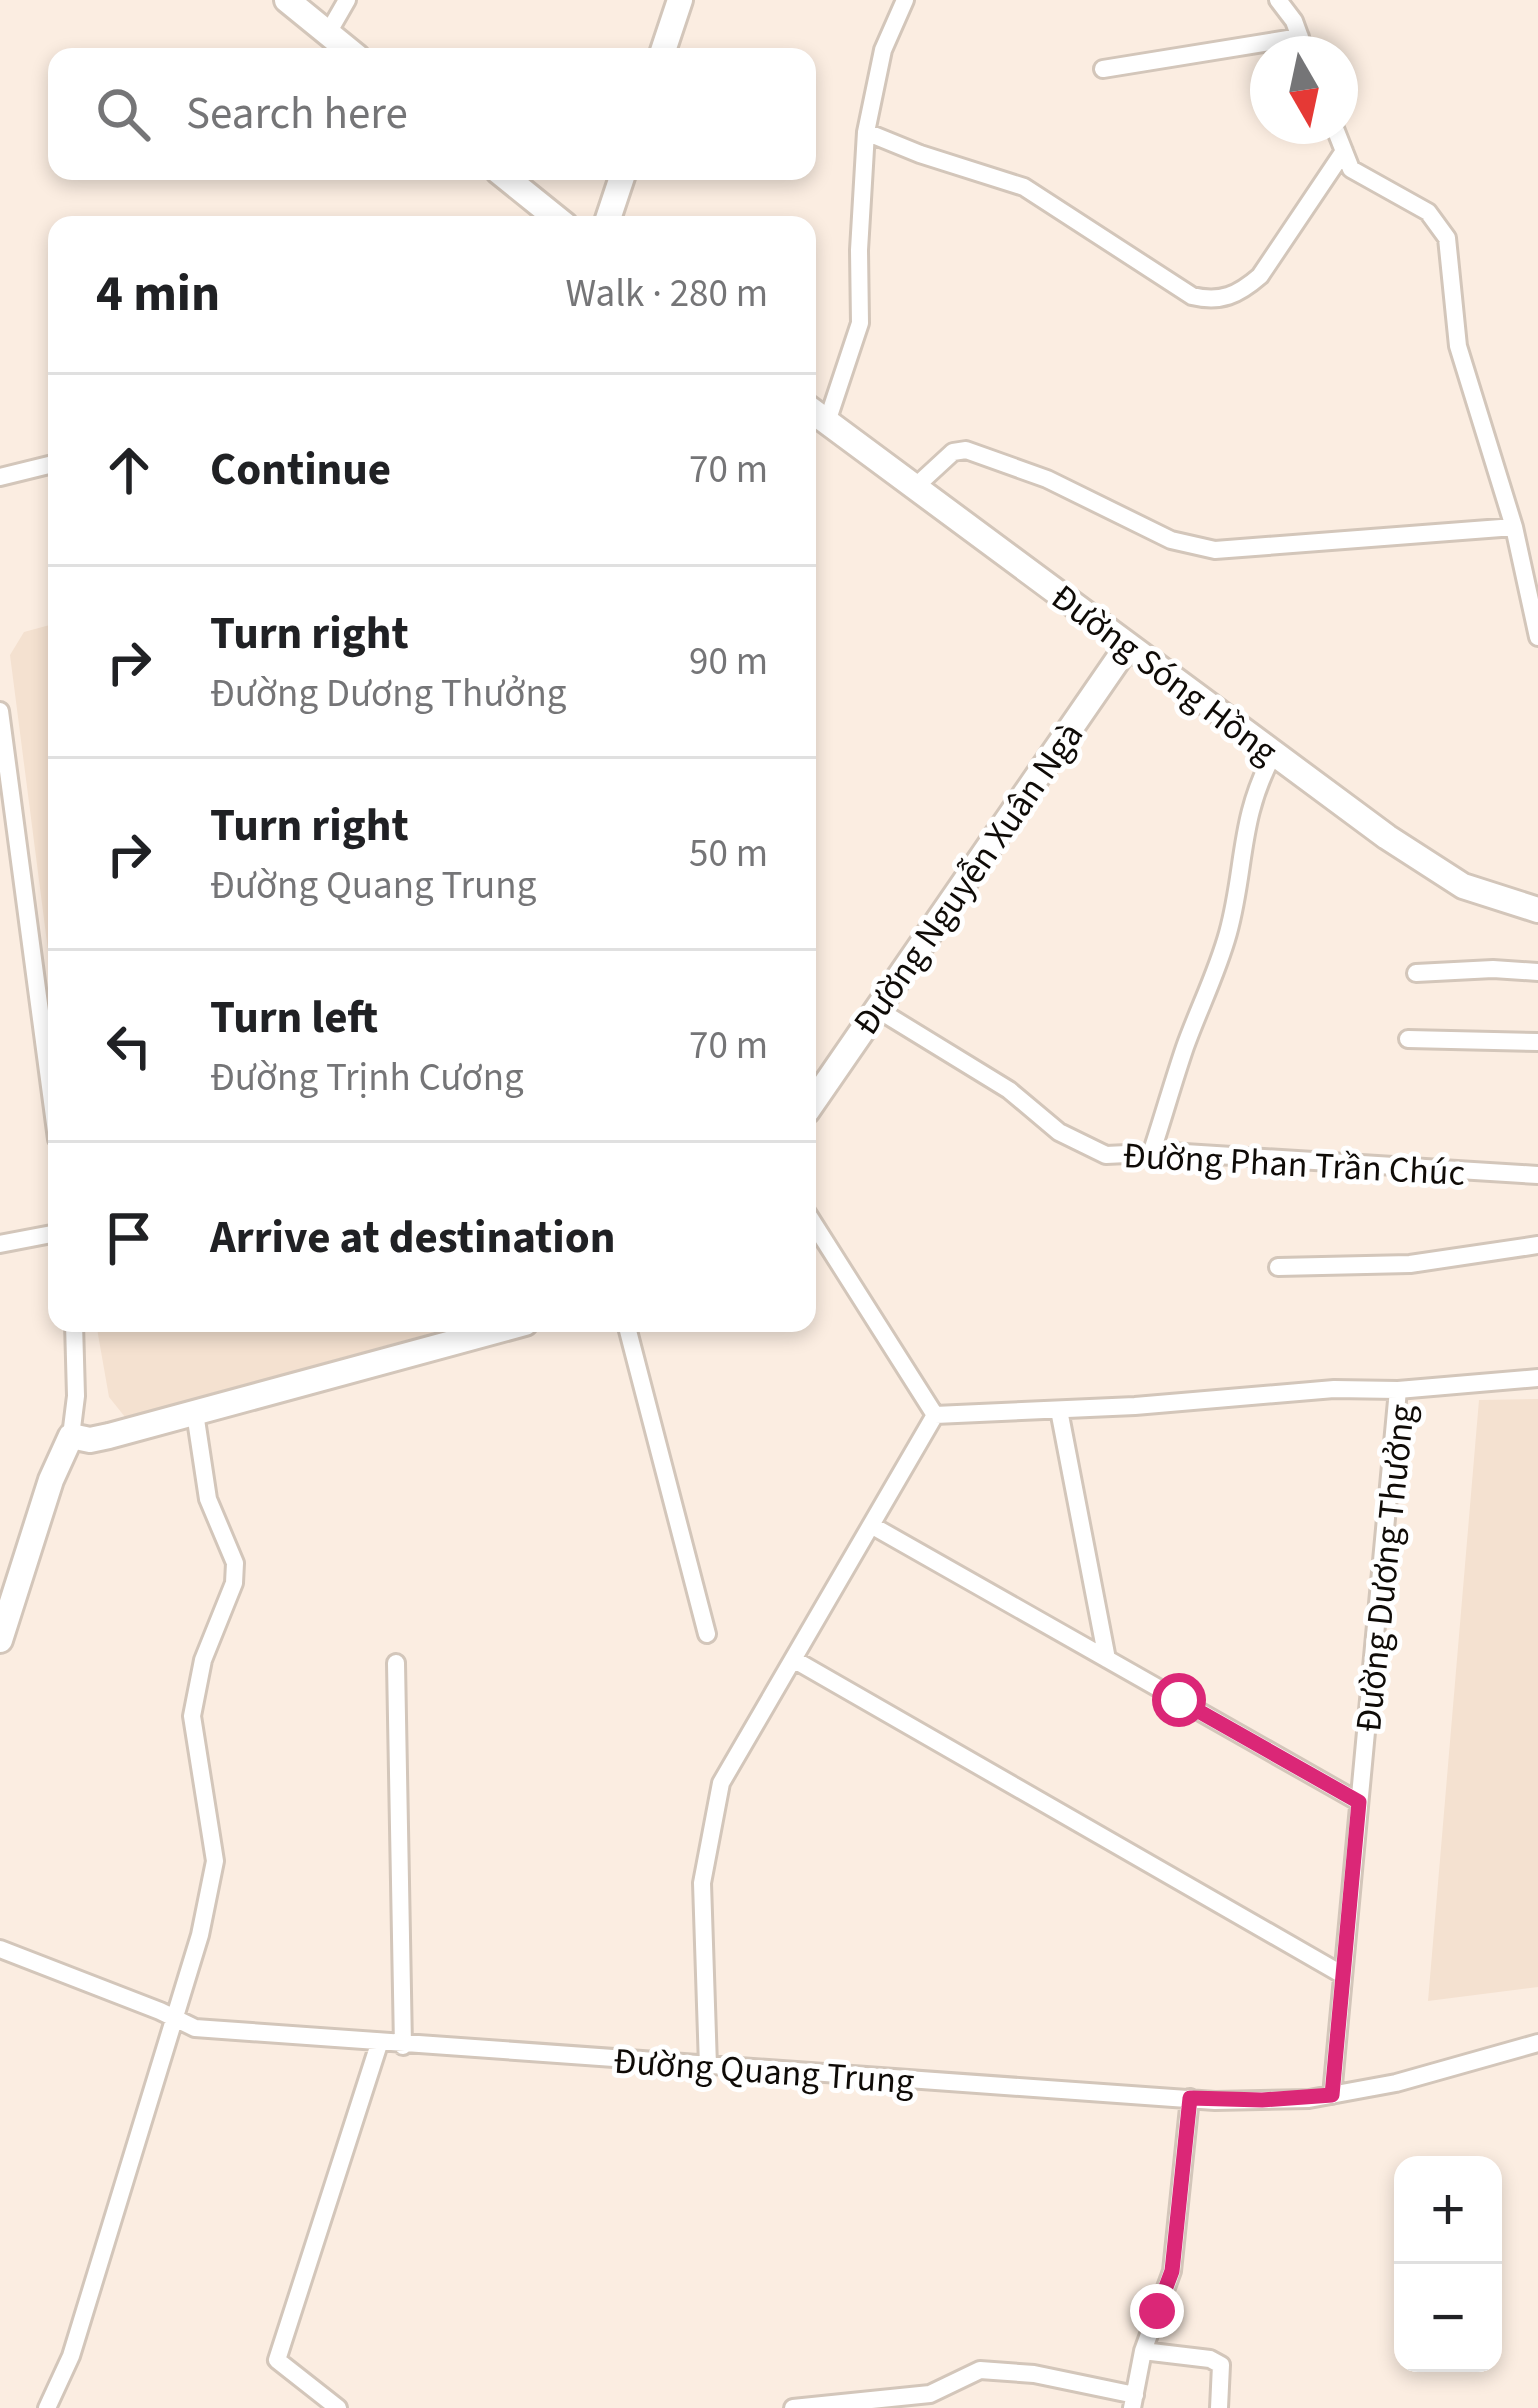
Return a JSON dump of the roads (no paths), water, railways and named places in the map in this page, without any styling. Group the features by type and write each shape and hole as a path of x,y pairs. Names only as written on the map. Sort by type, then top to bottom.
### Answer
{"street":[{"path":"287,0 346,48"},
{"path":"328,34 347,0"},
{"path":"664,48 680,0"},
{"path":"817,414 860,323 866,132 883,50 905,0"},
{"path":"1279,1 1298,36"},
{"path":"1103,69 1250,52"},
{"path":"866,132 1024,187 1192,296 1210,300 1242,292 1259,276 1344,151"},
{"path":"1341,144 1352,170 1428,212 1447,238 1458,346 1514,527 1538,637"},
{"path":"509,180 554,216"},
{"path":"609,216 621,180"},
{"name":"Đường Sóng Hồng","path":"817,414 1387,837 1463,886 1538,910"},
{"path":"914,487 952,452 966,450 1047,479 1172,540 1215,550 1514,527"},
{"path":"0,477 48,466"},
{"name":"Đường Nguyễn Xuân Ngà","path":"816,1098 1128,645"},
{"path":"0,711 48,1071"},
{"path":"1151,1154 1186,1043 1215,980 1231,926 1239,856 1256,785 1274,753"},
{"path":"1416,973 1538,972"},
{"name":"Đường Phan Trần Chúc","path":"877,1009 1009,1090 1059,1132 1106,1155 1538,1174"},
{"path":"1408,1039 1538,1042"},
{"path":"816,1227 935,1414"},
{"path":"0,1244 48,1235"},
{"path":"1278,1267 1410,1264 1538,1245"},
{"path":"0,1640 51,1480 71,1436 76,1396 74,1332"},
{"path":"71,1436 89,1440 109,1436 492,1332"},
{"path":"628,1332 707,1634"},
{"name":"Đường Dương Thưởng","path":"1332,2095 1398,1390 1538,1378"},
{"path":"935,1414 1334,1389 1398,1390"},
{"path":"1059,1409 1107,1659"},
{"path":"47,2408 70,2356 200,1935 215,1861 192,1716 203,1660 234,1583 235,1563 208,1499 195,1413"},
{"path":"708,2066 702,1883 721,1784 935,1414"},
{"path":"871,1525 1359,1802"},
{"path":"793,1659 1343,1975"},
{"path":"395,1663 404,2045"},
{"name":"Đường Quang Trung","path":"0,1949 195,2029 1190,2098 1332,2095 1396,2084 1538,2043"},
{"path":"338,2408 277,2360 379,2044"},
{"path":"793,2408 930,2395 980,2370 1034,2374 1134,2402 1143,2351 1172,2271 1190,2098"},
{"path":"1143,2351 1210,2360 1221,2366 1219,2408"}]}
